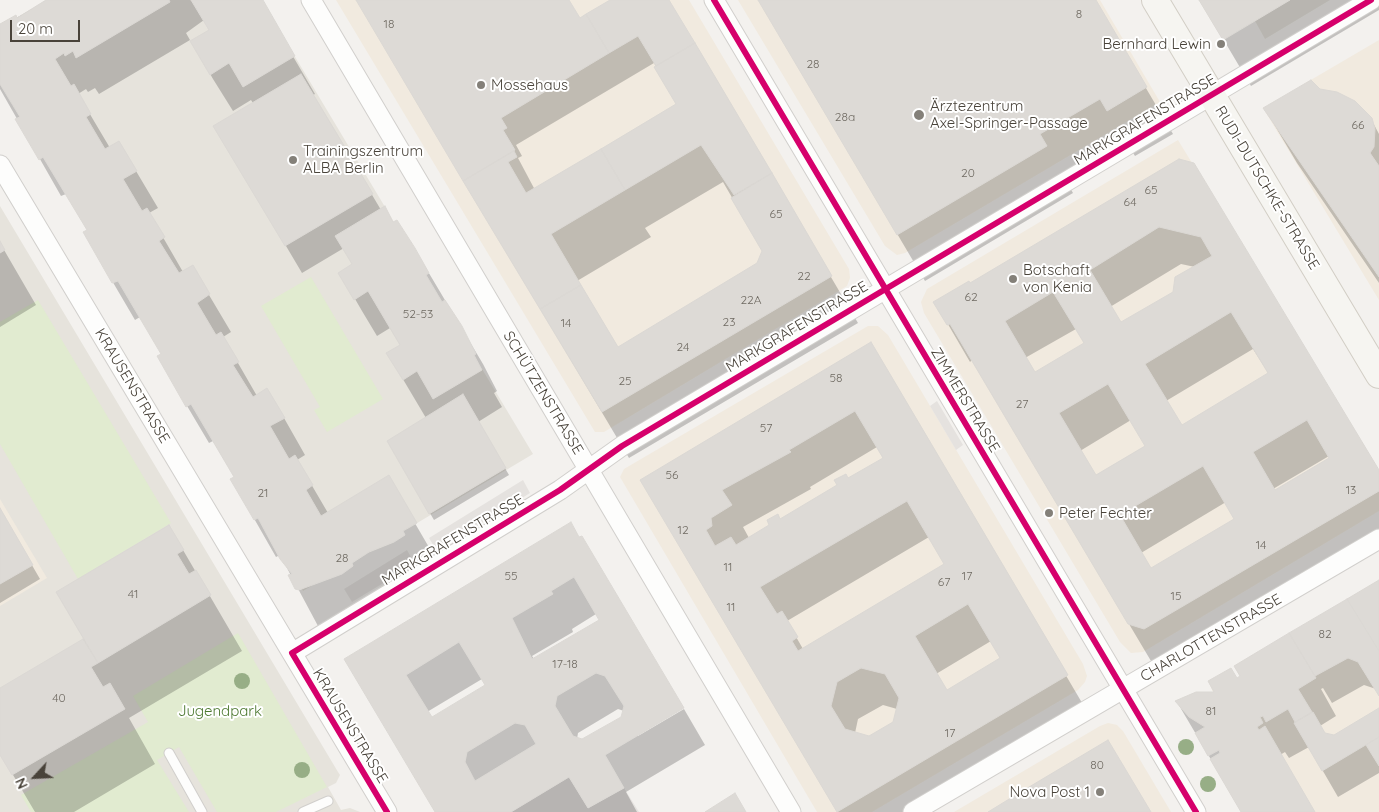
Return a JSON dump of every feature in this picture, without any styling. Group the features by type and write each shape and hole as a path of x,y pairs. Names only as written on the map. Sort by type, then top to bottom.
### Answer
{"main road":[{"name":"RUDI-DUTSCHKE-STRASSE","path":"1155,0 1379,375"}],"street":[{"name":"SCHÜTZENSTRASSE","path":"311,0 791,812"},
{"name":"ZIMMERSTRASSE","path":"714,0 1196,812"},
{"name":"MARKGRAFENSTRASSE","path":"292,653 552,494 622,446 1371,0"},
{"name":"KRAUSENSTRASSE","path":"0,165 387,812"},
{"name":"CHARLOTTENSTRASSE","path":"913,812 1379,539"}],"lane":[{"path":"168,753 202,812"},
{"path":"303,812 328,801"}],"shaded area":[{"path":"47,0 261,0 533,454 303,591 0,83 0,28"},
{"path":"336,0 689,0 849,269 850,278 847,286 604,432 595,432"},
{"path":"738,0 1100,0 1160,102 905,253 897,255 885,246"},
{"path":"1199,0 1330,0 1265,39 1255,21 1223,40"},
{"path":"1379,40 1379,300 1263,108"},
{"path":"1178,140 1379,470 1379,511 1143,652 1131,653 1120,642 924,313 921,302 927,289"},
{"path":"0,206 340,775 336,783 328,787 341,810 350,808 360,812 0,812"},
{"path":"868,326 878,326 888,335 1083,664 1087,676 1085,682 1078,690 872,812 817,812 620,477 624,469"},
{"path":"937,401 963,445 956,450 930,406"},
{"path":"523,480 530,493 437,551 429,538"},
{"path":"0,499 47,578 0,606"},
{"path":"407,550 415,564 352,602 344,589"},
{"path":"1379,580 1379,812 1241,812 1210,759 1220,753 1219,750 1208,756 1195,733 1204,727 1189,717 1175,701 1196,692 1213,692 1208,681 1231,668 1237,678 1240,677 1234,666"},
{"path":"1108,723 1117,725 1123,731 1171,812 954,812 1100,726"},
{"path":"569,777 588,808 624,788 639,812 511,812"}],"green space":[{"path":"311,277 383,399 327,432 314,410 320,407 261,306"},
{"path":"38,300 171,523 78,579 0,444 0,322"},
{"name":"Jugendpark","path":"238,633 327,787 276,812 217,812 179,747 157,760 189,812 31,812 21,795 148,722 133,696"}],"building":[{"path":"46,0 169,0 170,2 76,58 73,51 65,56 64,53 55,59 71,86 74,84 91,114 86,117 105,149 119,141 137,171 123,179 142,211 147,208 165,237 159,241 179,273 193,265 210,294 197,303 216,335 221,332 239,362 233,365 253,397 267,388 285,418 270,426 289,459 295,455 313,485 306,490 321,516 389,475 417,523 403,531 405,535 394,542 369,552 352,563 353,566 342,574 299,590 295,589 288,575 292,574 280,559 258,518 254,520 230,479 234,477 191,404 186,407 157,356 161,354 118,281 112,283 83,232 87,230 43,157 39,160 15,119 20,117 0,84 0,24 16,15 17,18"},
{"path":"191,0 263,0 295,56 243,87 229,63 210,75 190,41 209,30"},
{"name":"Mossehaus","path":"356,0 569,0 580,18 586,14 609,53 501,118 507,128 503,130 515,150 463,181"},
{"path":"610,0 669,0 695,43 656,66 638,36 609,53 586,14"},
{"path":"758,0 1096,0 1147,87 1107,111 1100,99 1040,134 1047,146 897,235"},
{"path":"1199,0 1290,0 1223,40"},
{"path":"695,43 772,173 734,195 701,145 625,190 601,149 676,104 654,67"},
{"name":"Trainingszentrum ALBA Berlin","path":"301,74 373,194 285,246 213,126"},
{"path":"1311,80 1320,89 1337,92 1355,101 1372,118 1375,129 1374,147 1370,153 1379,166 1379,277 1263,108"},
{"path":"601,149 625,190 551,234 581,285 540,309 463,181 514,151 517,157 508,162 526,193"},
{"path":"1179,159 1194,163 1379,470 1379,491 1144,629 1128,624 950,324 947,325 933,302 969,281 970,283","holes":["1159,227 1201,237 1212,256 1175,277 1173,292 1121,322 1090,270","1053,292 1084,343 1035,372 1005,321","1231,312 1268,373 1182,425 1145,364","1108,384 1145,446 1096,475 1059,413","1307,420 1329,458 1275,490 1253,452","1203,466 1234,519 1151,568 1120,515"]},
{"path":"772,173 832,276 602,412 540,309 581,285 618,347 757,263 762,251 731,198"},
{"path":"385,206 393,222 397,220 415,248 429,273 426,275 442,302 445,300 462,326 482,370 433,399 417,371 403,380 386,353 400,345 368,291 354,300 338,273 352,264 335,236"},
{"path":"0,241 5,250 0,253"},
{"path":"871,342 1068,675 837,812 640,480","holes":["855,411 883,458 848,478 846,474 834,480 837,485 780,519 778,514 767,520 769,525 736,545 731,537 715,546 706,530 712,526 711,518 732,505 722,490 791,452 789,450","907,501 944,564 798,651 792,641 798,637 782,611 777,614 760,587","968,604 1000,658 947,690 915,636","861,668 885,674 899,698 893,722 869,736 845,729 831,706 837,682"]},
{"path":"463,394 506,468 429,514 387,441"},
{"path":"0,508 33,565 0,584"},
{"path":"571,522 579,537 582,536 684,708 605,755 624,788 588,808 569,777 511,812 435,812 344,659","holes":["574,577 599,620 532,659 512,618 553,594 551,591","459,642 485,685 432,717 406,675","596,673 605,676 624,706 621,717 582,739 573,736 555,706 557,696","515,723 525,725 536,744 475,781 465,762 467,752"]},
{"path":"169,525 184,550 177,554 189,574 196,570 211,595 98,663 56,592"},
{"path":"1379,580 1379,651 1347,599"},
{"path":"1347,599 1379,651 1379,696 1358,662 1348,658 1315,676 1289,633"},
{"path":"1289,633 1316,678 1298,689 1312,712 1295,722 1288,709 1266,722 1263,716 1260,717 1263,723 1257,727 1259,730 1265,726 1315,812 1241,812 1210,759 1220,753 1219,750 1208,756 1195,733 1205,727 1189,717 1175,701 1196,692 1214,692 1208,681 1231,668 1237,678 1240,676 1234,666"},
{"path":"83,639 98,663 91,667 103,687 110,683 125,709 12,775 0,755 0,688"},
{"path":"1379,708 1379,737 1322,771 1294,723 1313,712 1325,733 1334,735"},
{"path":"1379,737 1379,766 1366,745"},
{"path":"1108,740 1151,812 988,812 1019,793"},
{"path":"735,793 746,812 705,812"}],"cycle path":[{"path":"714,0 1196,812"},
{"path":"387,812 292,653 560,490 622,446 1371,0"}],"place":[{"name":"Bernhard Lewin","path":"1221,44"},
{"name":"Mossehaus","path":"481,85"},
{"name":"Ärztezentrum Axel-Springer-Passage","path":"919,115"},
{"name":"Trainingszentrum ALBA Berlin","path":"293,160"},
{"name":"Botschaft von Kenia","path":"1013,279"},
{"name":"Peter Fechter","path":"1049,513"},
{"name":"Nova Post 1","path":"1100,792"}]}
